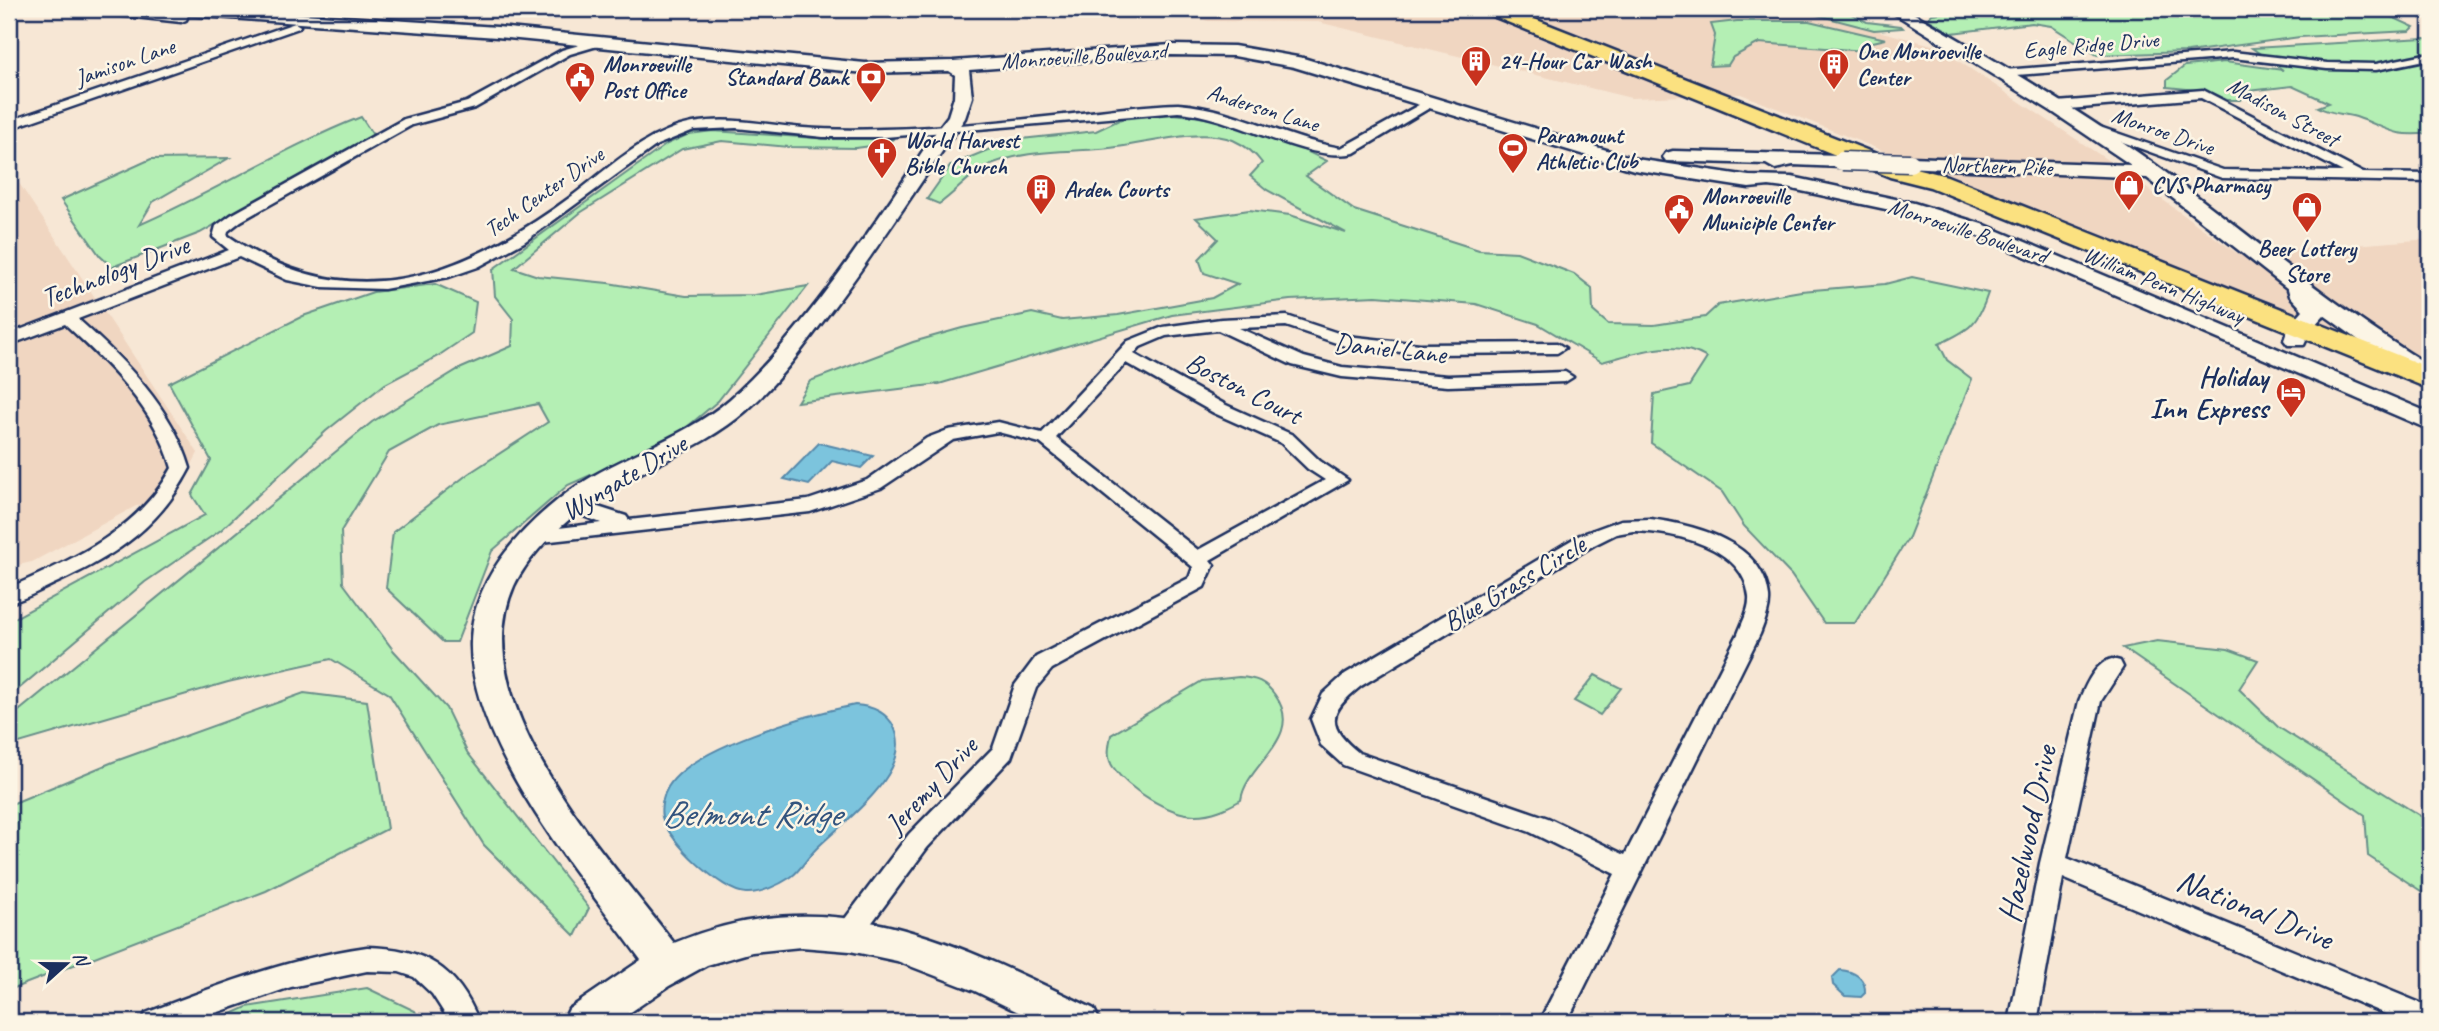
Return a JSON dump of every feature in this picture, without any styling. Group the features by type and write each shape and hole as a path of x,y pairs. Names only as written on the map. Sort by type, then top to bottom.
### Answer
{"highway":[{"name":"William Penn Highway","path":"1492,9 1905,167 2312,327 2430,377"},
{"name":"William Penn Highway","path":"2312,327 2430,396"}],"main road":[{"name":"Monroeville Boulevard","path":"107,9 485,38 600,42 948,80 1171,50 1234,51 1297,62 1634,164 1749,182 1769,180"},
{"name":"Monroeville Boulevard","path":"162,9 303,23"},
{"path":"303,23 335,9"},
{"path":"1902,9 2057,106 2152,172 2273,267 2315,307 2312,327"},
{"name":"Wyngate Drive","path":"669,967 540,792 513,746 492,690 486,642 488,616 508,569 533,537 570,504 598,485 698,433 743,400 789,351 853,268 946,130 960,116 963,106 963,73 948,80"},
{"path":"946,130 942,116 948,80"},
{"name":"Monroeville Boulevard","path":"1612,156 1755,173 1769,180 1914,209 1978,229 2047,256 2430,422"},
{"name":"Northern Pike","path":"1637,157 1793,159 1905,167 2152,172"},
{"path":"1769,180 1768,169 1777,162 1793,159"},
{"name":"Northern Pike","path":"1769,180 1792,166 1842,162"},
{"path":"2273,267 2312,327"},
{"path":"583,1022 699,951 747,937 810,929 850,932 925,951 1080,1022"}],"street":[{"name":"Jamison Lane","path":"9,125 303,23"},
{"name":"Tech Center Drive","path":"518,79 558,49 556,43 543,38"},
{"name":"Tech Center Drive","path":"600,42 566,52 471,105 408,122 236,218 221,229 220,237 266,267 313,281 356,285 407,280 460,268 499,251 652,142 687,127 720,123 824,133 946,130"},
{"name":"Eagle Ridge Drive","path":"2004,73 2233,55 2368,68 2430,56"},
{"name":"Madison Street","path":"2057,106 2203,94 2362,177"},
{"name":"Anderson Lane","path":"946,130 1162,108 1192,109 1236,118 1340,152 1349,150 1430,104"},
{"name":"Monroe Drive","path":"2089,128 2222,174 2430,178"},
{"name":"Technology Drive","path":"9,340 241,251"},
{"path":"9,596 108,546 141,523 164,499 181,468 167,432 117,362 67,318"},
{"name":"Daniel Lane","path":"1046,439 1134,344 1151,336 1220,324 1287,321 1345,341 1420,349 1557,348"},
{"name":"Daniel Lane","path":"1220,324 1298,361 1342,372 1448,381 1565,377"},
{"name":"Boston Court","path":"1124,355 1211,405 1287,439 1314,465 1339,480 1198,558"},
{"path":"533,537 644,523 772,513 827,501 874,484 933,442 964,431 998,427 1046,439 1198,558"},
{"path":"570,504 605,518 644,523"},
{"name":"Blue Grass Circle","path":"1553,1022 1749,634 1758,609 1756,585 1740,561 1728,550 1698,535 1663,526 1632,525 1602,532 1353,680 1327,700 1322,723 1332,743 1351,759 1539,825 1630,869"},
{"name":"Jeremy Drive","path":"850,932 918,841 986,773 1003,751 1026,685 1037,671 1065,650 1197,582 1204,570 1198,558"},
{"name":"Hazelwood Drive","path":"2022,1022 2053,863 2090,701 2098,682 2112,667"},
{"name":"National Drive","path":"2053,863 2430,1020"},
{"path":"156,1022 295,974 370,958 399,960 422,967 436,981 466,1022"}],"shaded area":[{"path":"1164,9 1794,9 1936,46 2106,159 2238,254 2430,239 2430,370 1741,94 1631,98 1318,22 1208,21"},
{"path":"9,168 198,453 172,503 136,506 32,562 9,567"}],"green space":[{"path":"1794,9 1842,9 1867,22 1903,28 1874,30"},
{"path":"1972,9 2375,9 2414,27 2410,31 2300,37 2188,52 2097,55 2051,26 2032,23 1952,33 1928,19 1932,14"},
{"path":"1737,21 1809,21 1886,39 1864,44 1878,52 1759,43 1733,57 1728,65 1710,66 1715,35 1711,24"},
{"path":"2430,39 2430,133 2399,133 2356,117 2327,111 2318,107 2329,103 2292,86 2249,91 2241,100 2227,100 2207,91 2167,87 2167,80 2185,66 2225,62 2283,70 2252,48"},
{"path":"1172,114 1232,124 1290,144 1327,161 1306,176 1354,210 1479,250 1517,252 1574,274 1592,288 1593,311 1608,324 1654,325 1705,317 1718,305 1801,291 1885,284 1912,277 1988,293 1976,320 1958,335 1939,344 1947,360 1972,379 1909,537 1855,623 1824,623 1791,575 1744,526 1722,492 1651,443 1654,394 1689,386 1707,358 1694,352 1669,348 1602,362 1538,324 1476,304 1376,296 1290,300 1172,315 939,384 797,402 810,381 913,342 962,328 1032,313 1062,320 1118,315 1212,298 1238,284 1204,273 1199,259 1218,239 1196,218 1249,210 1290,215 1346,233 1267,190 1250,176 1262,163 1256,156 1237,142 1218,136 1185,136 1115,147 1012,157 979,170 939,204 927,199 951,165 1012,140 1096,131 1121,119"},
{"path":"361,117 373,135 200,233 112,267 100,256 61,200 151,159 229,158 153,202 139,225"},
{"path":"713,131 830,139 893,139 886,144 856,148 789,147 722,141 682,149 580,213 514,268 538,276 608,283 686,296 755,295 808,286 718,401 674,438 568,485 492,551 457,642 443,642 386,588 393,532 468,474 548,422 538,404 438,425 389,452 341,531 343,583 394,651 446,708 467,752 589,908 575,936 484,845 389,694 331,659 228,682 9,746 9,719 372,422 457,370 512,346 513,319 495,296 493,269 667,144 689,134"},
{"path":"435,284 476,302 472,333 438,356 385,384 326,431 221,530 145,582 9,697 9,621 205,515 192,495 211,460 169,383 303,316 373,292"},
{"path":"2157,641 2228,649 2258,660 2239,689 2278,727 2430,822 2430,897 2368,856 2365,815 2123,648"},
{"path":"1595,675 1621,688 1600,715 1574,701"},
{"path":"1239,677 1260,681 1268,686 1283,710 1279,737 1245,787 1241,800 1202,815 1184,814 1138,792 1113,767 1109,755 1111,735 1202,681"},
{"path":"304,693 367,701 387,829 266,891 9,990 9,805 113,762"},
{"path":"367,988 415,1011 420,1022 214,1022 247,1007"}],"water":[{"path":"819,443 873,456 861,468 832,461 809,485 784,479"},
{"name":"Belmont Ridge","path":"855,705 877,710 891,722 898,744 895,761 886,779 872,795 791,877 757,892 736,890 710,875 674,839 662,817 662,806 668,787 681,772 701,759 753,734"},
{"path":"1840,970 1850,972 1861,979 1865,993 1861,997 1845,996 1833,985 1832,978"}],"place":[{"name":"24-Hour Car Wash","path":"1476,88"},
{"name":"One Monroeville Center","path":"1834,91"},
{"name":"Monroeville Post Office","path":"580,104"},
{"name":"Standard Bank","path":"871,104"},
{"name":"Paramount Athletic Club","path":"1513,175"},
{"name":"World Harvest Bible Church","path":"882,180"},
{"name":"CVS Pharmacy","path":"2129,212"},
{"name":"Arden Courts","path":"1041,216"},
{"name":"Beer Lottery Store","path":"2307,234"},
{"name":"Monroeville Municiple Center","path":"1679,236"},
{"name":"Holiday Inn Express","path":"2291,419"}]}
